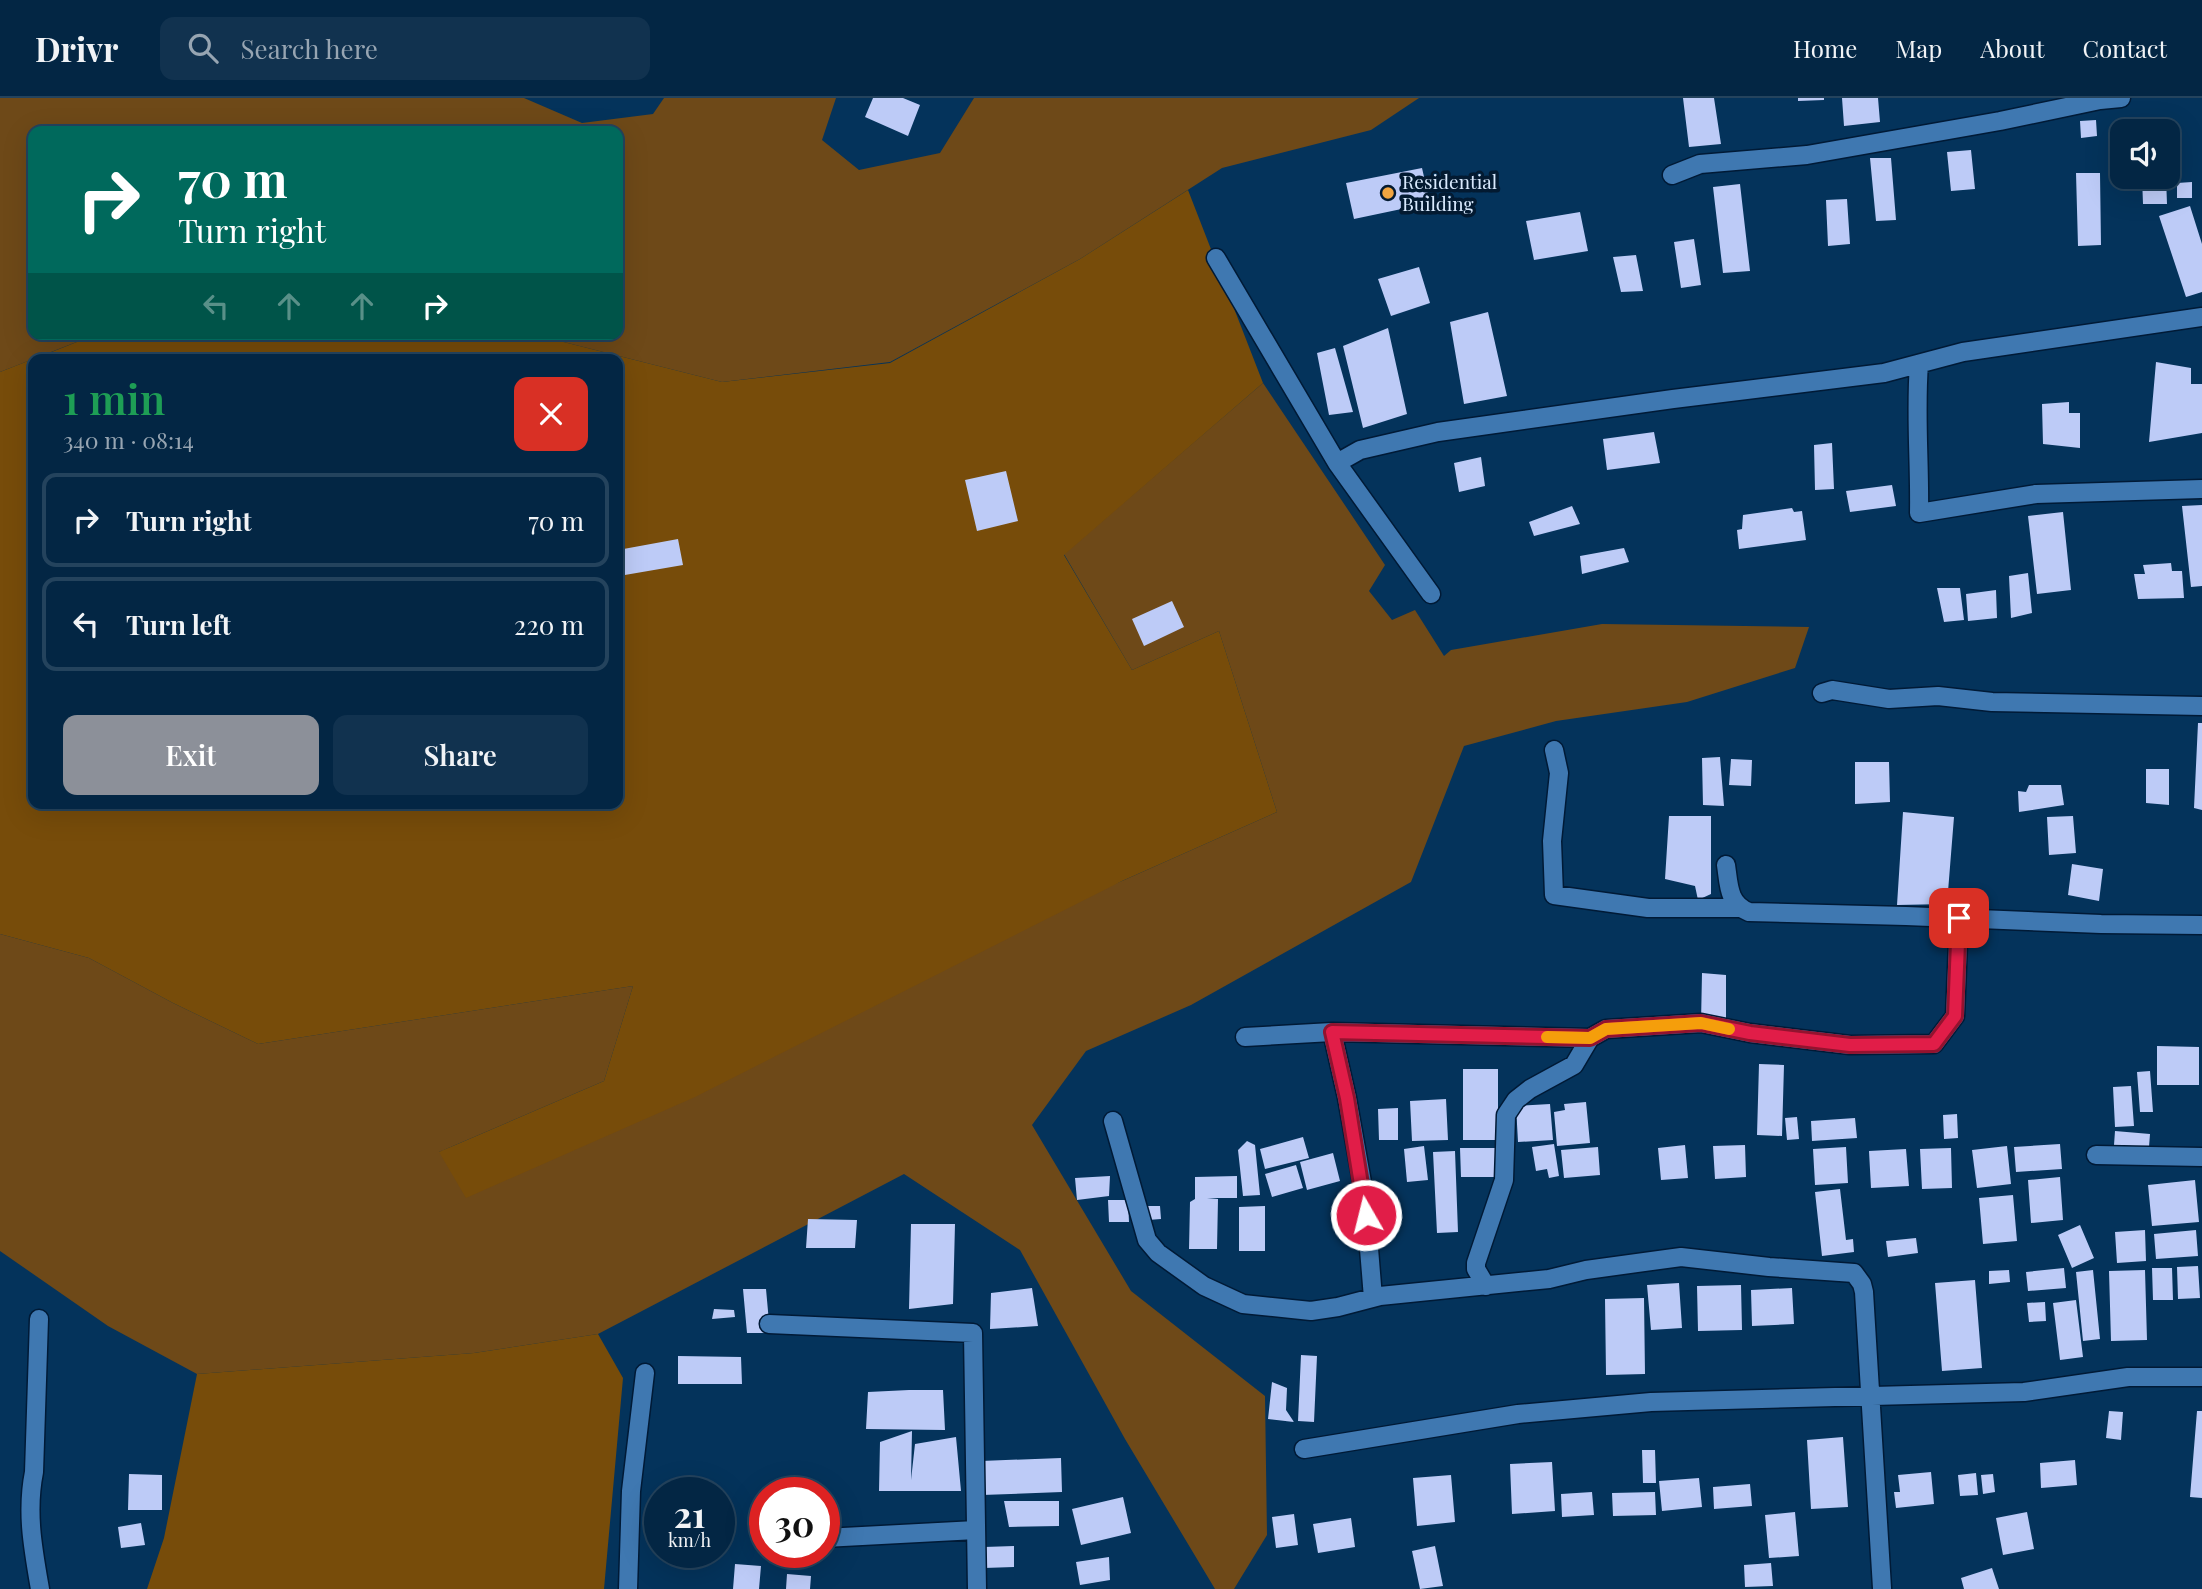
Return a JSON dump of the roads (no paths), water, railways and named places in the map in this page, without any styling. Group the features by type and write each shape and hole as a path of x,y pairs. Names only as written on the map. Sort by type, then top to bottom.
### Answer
{"street":[{"path":"1672,175 1700,164 1807,155 2121,98"},
{"path":"1216,258 1337,463 1431,594"},
{"path":"1337,463 1360,450 1438,432 1884,373 1964,352 2202,317"},
{"path":"1919,364 1916,404 1920,458 1919,513 2036,494 2202,489"},
{"path":"1822,693 1832,690 1889,699 1938,696 1992,702 2202,706"},
{"path":"1554,750 1559,773 1552,841 1554,895 1648,908 1738,908 1766,914 2202,925"},
{"path":"1726,865 1732,897 1738,908"},
{"path":"1486,1286 1475,1269 1504,1181 1506,1115 1516,1100 1530,1089 1574,1065 1590,1038 1606,1029 1701,1023 1750,1033 1850,1045 1934,1044 1955,1016 1959,918"},
{"path":"1245,1037 1332,1032 1590,1038"},
{"path":"1332,1032 1365,1199 1373,1298"},
{"path":"1113,1121 1147,1240 1158,1253 1204,1286 1243,1304 1311,1311 1373,1298 1563,1276 1586,1270 1681,1257 1854,1273 1864,1292 1882,1588"},
{"path":"2096,1155 2202,1157"},
{"path":"39,1320 30,1528 40,1589"},
{"path":"769,1324 973,1333 976,1589"},
{"path":"628,1589 631,1491 645,1373"},
{"path":"1304,1449 1518,1414 1651,1402 1869,1394 2024,1392 2128,1377 2202,1377"},
{"path":"840,1537 976,1530"}],"place":[{"name":"Residential Building","path":"1388,193"}]}
